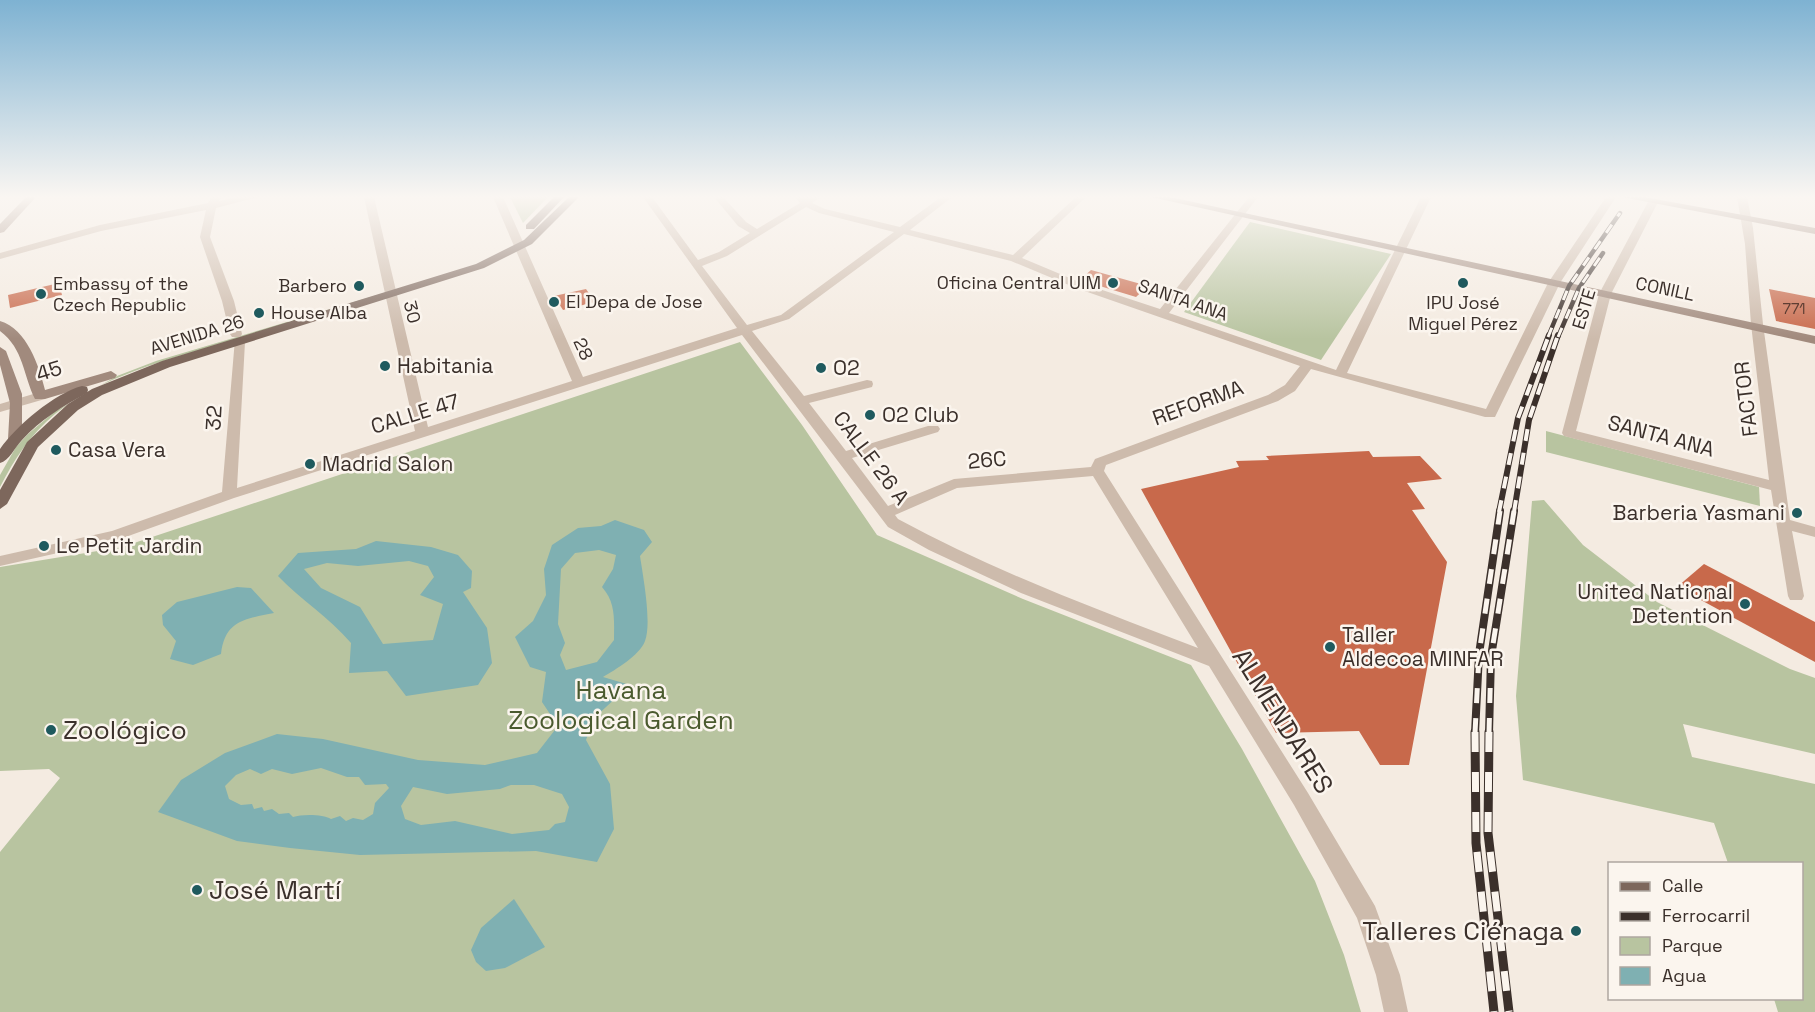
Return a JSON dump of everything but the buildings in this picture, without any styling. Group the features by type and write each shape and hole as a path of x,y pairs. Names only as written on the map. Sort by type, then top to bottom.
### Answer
{"main road":[{"name":"AVENIDA 26","path":"0,504 32,445 73,407 97,392 138,374 237,338 480,266 516,244"},
{"name":"AVENIDA 26","path":"0,459 15,439 48,411 111,375 152,359 237,338"}],"street":[{"path":"0,256 42,244"},
{"name":"32","path":"207,244 228,301 237,338 230,495"},
{"name":"30","path":"378,244 423,434"},
{"name":"28","path":"516,244 579,383"},
{"name":"CALLE 26 A","path":"681,244 893,523 935,546 1027,589 1214,661"},
{"path":"696,265 740,244"},
{"name":"CALLE 47","path":"0,561 115,535 230,495 785,317 884,244"},
{"name":"SANTA ANA","path":"953,244 1015,259 1080,286 1340,375 1490,414 1554,283"},
{"path":"1015,259 1031,244"},
{"path":"1162,314 1218,244"},
{"name":"CONILL","path":"1374,244 1815,340"},
{"path":"1340,375 1404,244"},
{"path":"1554,283 1580,244"},
{"name":"ESTE","path":"1569,434 1605,294 1631,244"},
{"name":"FACTOR","path":"1750,244 1757,327 1777,487 1796,596"},
{"path":"0,325 16,338 30,360 40,396"},
{"path":"0,351 8,366 18,403 15,439"},
{"path":"8,366 30,360"},
{"name":"REFORMA","path":"1097,471 1100,462 1273,398 1290,388 1308,364"},
{"name":"45","path":"0,408 111,375"},
{"path":"801,401 867,384"},
{"path":"843,456 933,429"},
{"name":"SANTA ANA","path":"1569,434 1777,487"},
{"name":"26C","path":"886,513 954,484 1097,471"},
{"name":"ALMENDARES","path":"1097,471 1301,799 1367,914 1388,975 1396,1012"},
{"path":"1782,523 1815,532"}],"green space":[{"path":"1234,244 1348,244 1391,254 1321,360 1184,312"},
{"path":"384,293 157,363 97,388 117,376 156,361"},
{"name":"Havana Zoological Garden","path":"740,342 802,425 877,535 1023,599 1191,665 1242,749 1315,881 1344,955 1361,1012 0,1012 0,852 60,778 49,769 0,771 0,567 122,547"},
{"path":"72,402 46,422 31,439 17,457 0,487 0,475 16,447 54,412"},
{"path":"1546,431 1759,487 1760,506 1546,452"},
{"path":"1544,500 1583,545 1657,602 1790,669 1815,678 1815,754 1683,724 1692,757 1815,784 1815,1012 1778,1012 1774,1000 1803,1000 1803,862 1728,862 1714,823 1523,780 1516,696 1532,501"}],"water":[{"path":"615,520 644,530 652,542 640,556 648,623 645,641 633,657 603,677 630,685 594,718 586,740 610,784 614,829 597,862 536,851 360,855 290,848 237,841 158,812 181,780 225,753 277,734 323,739 418,760 485,765 537,753 558,726 542,702 546,672 530,667 515,637 533,621 546,595 544,569 552,545 578,528 601,526","holes":["599,550 616,555 613,569 602,587 612,605 614,640 597,662 566,670 560,655 565,643 558,624 561,569 575,553","321,768 347,777 359,777 365,785 386,784 389,788 375,803 373,814 363,820 353,818 346,821 340,816 331,819 312,815 293,817 289,813 279,814 272,809 264,811 262,807 254,809 252,804 241,805 229,799 225,786 236,775 250,769 261,774 272,769 292,774","511,785 534,785 562,794 569,807 565,822 555,824 549,830 512,834 455,821 421,825 405,819 401,806 413,787 447,794 500,789"]},
{"path":"376,541 431,547 458,555 472,571 471,588 463,592 487,628 492,663 478,685 406,696 387,671 349,673 351,643 278,576 298,553 356,549","holes":["409,561 428,566 434,577 420,595 443,604 433,640 383,644 360,607 321,588 304,569 327,563 358,566"]},
{"path":"237,587 251,588 274,613 238,623 227,634 221,654 193,665 170,659 176,641 163,625 162,615 177,602"},
{"path":"514,899 545,947 505,968 486,971 476,962 471,950 481,928"}],"railway":[{"path":"1548,337 1569,286 1598,244"},
{"path":"1558,337 1579,288 1603,253"},
{"path":"1499,512 1518,418 1549,335"},
{"path":"1514,512 1529,420 1558,335"},
{"path":"1475,733 1479,654 1500,511"},
{"path":"1489,733 1491,657 1514,511"},
{"path":"1489,732 1488,833 1509,1012"},
{"path":"1475,733 1476,843 1494,1012"}],"place":[{"name":"Oficina Central UIM","path":"1113,283"},
{"name":"IPU José Miguel Pérez","path":"1463,283"},
{"name":"Barbero","path":"359,286"},
{"name":"Embassy of the Czech Republic","path":"41,294"},
{"name":"El Depa de Jose","path":"554,302"},
{"name":"House Alba","path":"259,313"},
{"name":"Habitania","path":"385,366"},
{"name":"O2","path":"821,368"},
{"name":"O2 Club","path":"870,415"},
{"name":"Casa Vera","path":"56,450"},
{"name":"Madrid Salon","path":"310,464"},
{"name":"Barberia Yasmani","path":"1797,513"},
{"name":"Le Petit Jardin","path":"44,546"},
{"name":"United National Detention","path":"1745,604"},
{"name":"Taller Aldecoa MINFAR","path":"1330,647"},
{"name":"Zoológico","path":"51,730"},
{"name":"José Martí","path":"197,890"},
{"name":"Talleres Ciénaga","path":"1576,931"}]}
